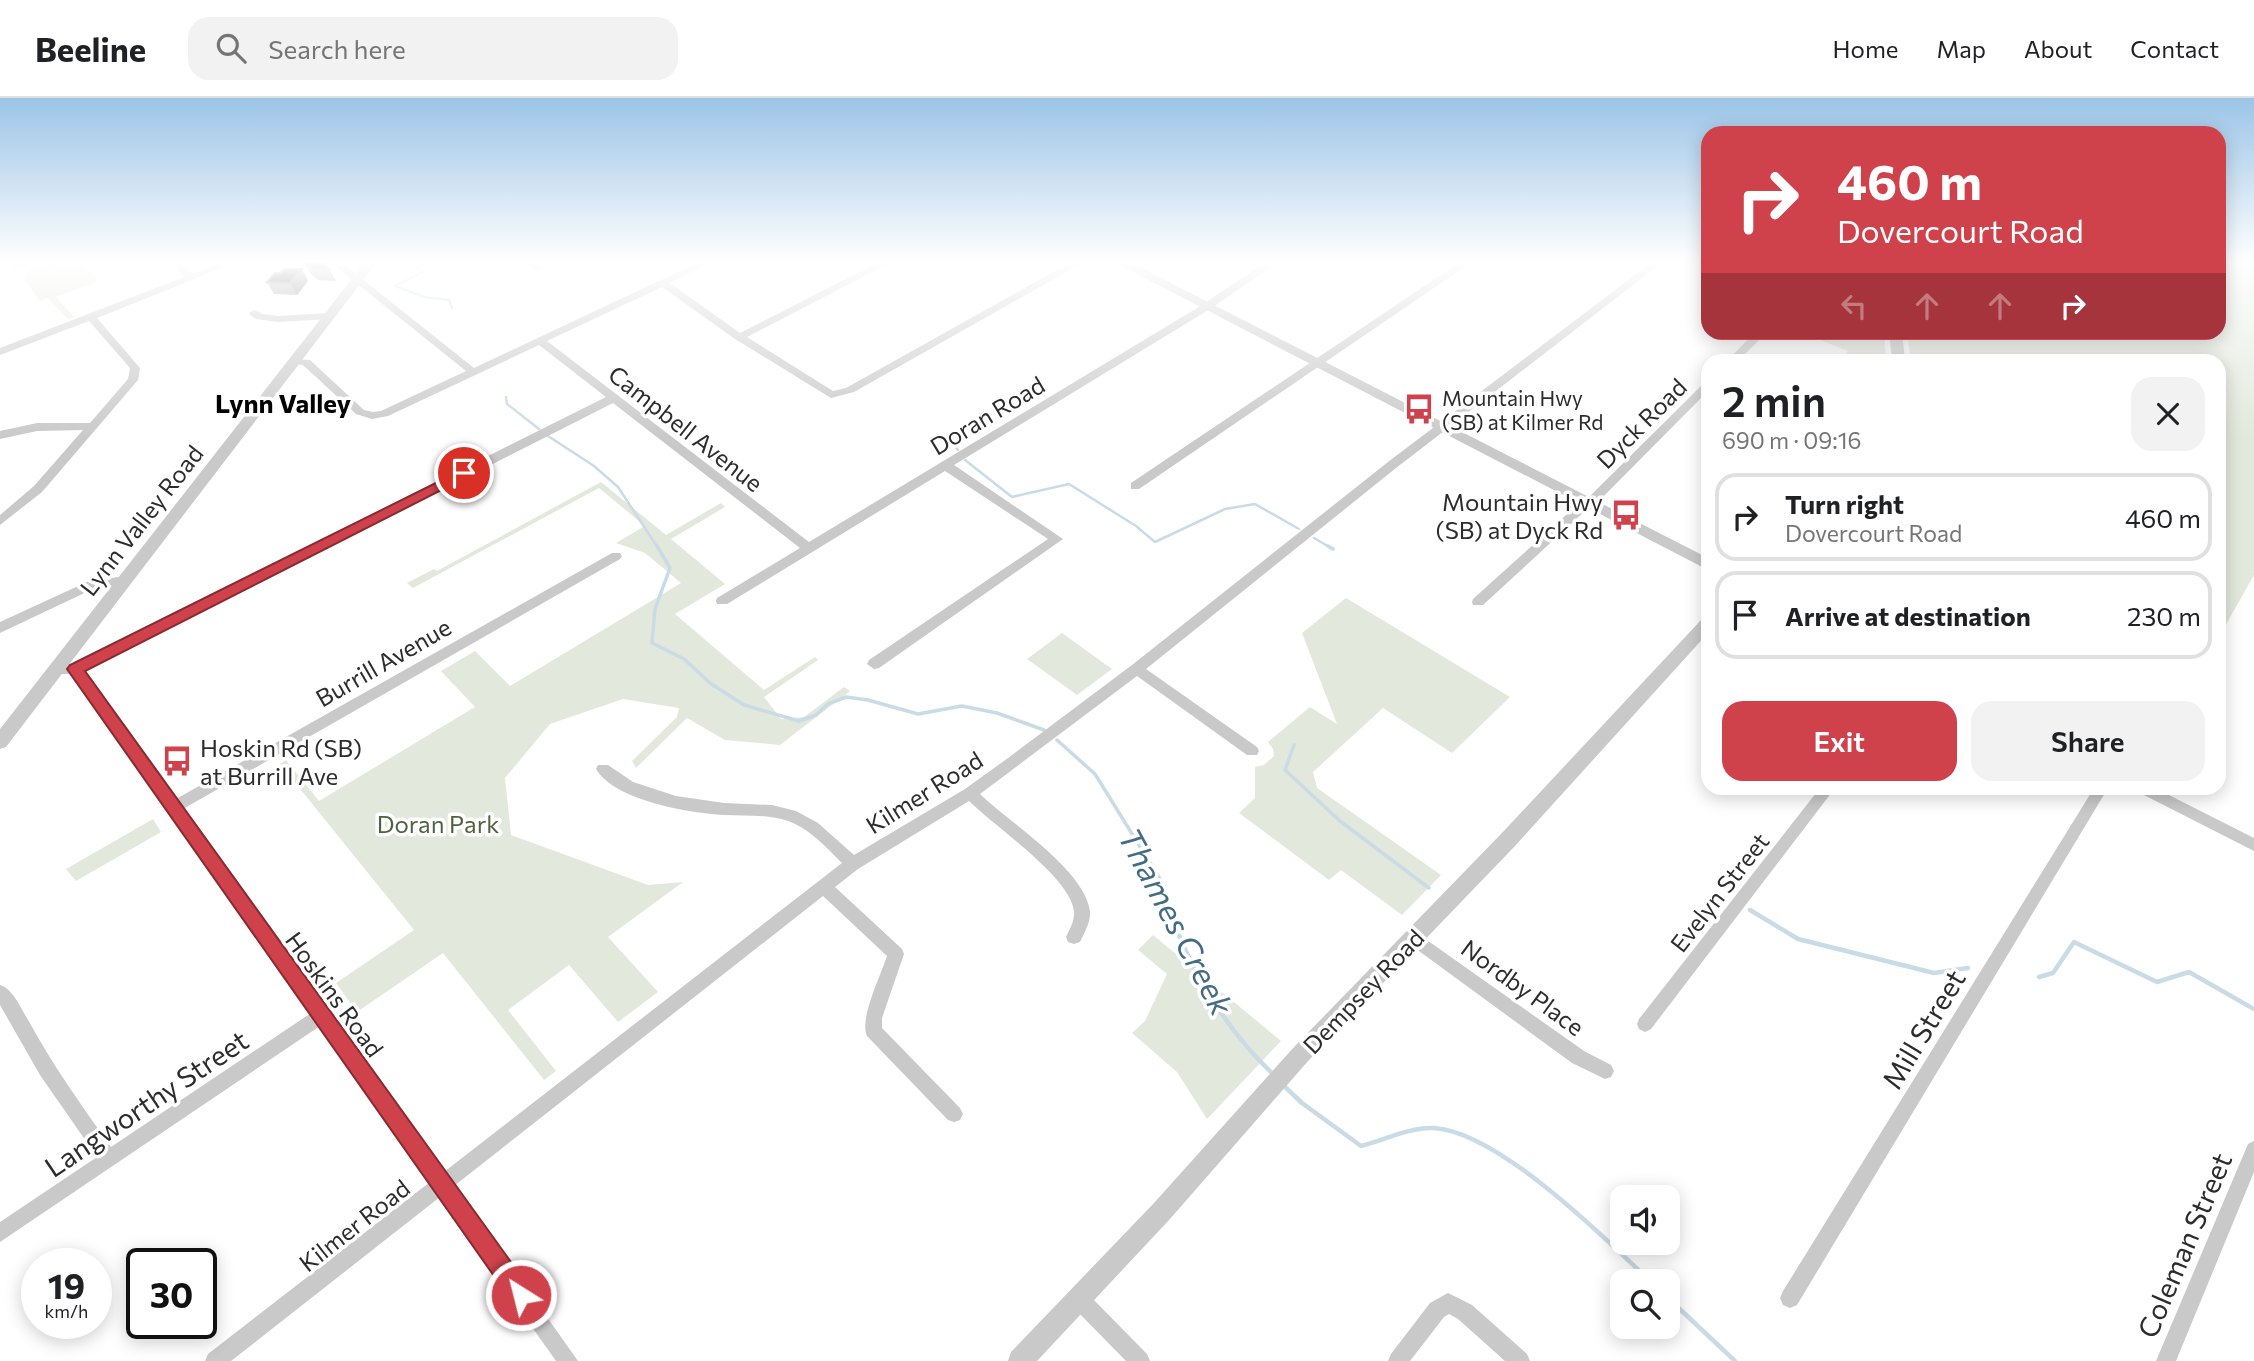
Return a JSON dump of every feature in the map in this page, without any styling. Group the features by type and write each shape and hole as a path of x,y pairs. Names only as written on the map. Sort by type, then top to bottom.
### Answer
{"street":[{"path":"0,352 81,321"},
{"path":"0,521 38,489 130,385 135,368 94,321"},
{"name":"Lynn Valley Road","path":"0,742 326,321"},
{"path":"409,321 473,372"},
{"path":"295,361 306,362 360,412 372,416 384,414 583,321"},
{"path":"716,321 831,395 850,390 974,321"},
{"path":"739,337 771,321"},
{"name":"Doran Road","path":"722,601 1183,321"},
{"path":"1233,321 1701,561"},
{"path":"1135,486 1380,321"},
{"name":"Kilmer Road","path":"215,1361 853,864 970,793 1137,669 1442,427 1581,321"},
{"path":"1739,354 1754,340"},
{"name":"Campbell Avenue","path":"540,341 808,548"},
{"name":"Dyck Road","path":"1478,602 1580,509 1589,504 1701,392"},
{"path":"56,669 75,669 613,398"},
{"path":"0,435 37,427 94,426"},
{"path":"874,664 1057,538 944,465"},
{"name":"Burrill Avenue","path":"173,808 616,556"},
{"path":"0,628 93,584 126,580"},
{"name":"Dempsey Road","path":"1020,1361 1162,1210 1303,1053 1508,840 1701,631"},
{"name":"Hoskins Road","path":"75,669 568,1361"},
{"path":"1137,669 1252,751"},
{"path":"603,769 615,782 675,802 765,811 799,819 853,864"},
{"path":"970,793 988,813 1072,885 1082,911 1074,937"},
{"name":"Evelyn Street","path":"1645,1024 1823,795"},
{"name":"Mill Street","path":"1790,1298 2097,795"},
{"path":"2157,795 2254,845"},
{"path":"824,887 896,954 874,1018 873,1031 954,1114"},
{"name":"Nordby Place","path":"1414,938 1578,1057 1605,1071"},
{"path":"0,992 13,1009 46,1069 109,1159"},
{"name":"Langworthy Street","path":"0,1233 321,1016"},
{"name":"Coleman Street","path":"2166,1361 2254,1150"},
{"path":"1079,1299 1140,1361"},
{"path":"1398,1361 1437,1310 1448,1303 1465,1312 1520,1361"}],"green space":[{"path":"2226,321 2254,321 2254,575 2226,624 2226,354 1910,354 1908,340 2226,340"},
{"path":"1820,340 1885,340 1886,354 1846,354 1848,351"},
{"name":"Doran Park","path":"601,482 666,535 721,503 725,507 671,539 725,584 675,614 764,690 815,657 818,660 764,697 781,719 804,717 844,687 850,691 780,745 725,740 687,718 636,768 632,761 677,717 679,708 623,699 550,724 505,778 511,835 648,885 683,882 608,937 658,992 618,1022 569,965 508,1010 556,1071 544,1080 443,953 357,1012 336,983 414,930 280,764 286,760 319,801 475,707 441,671 475,651 510,686 681,583 645,553 616,543 645,526 599,488 413,588 407,583 434,569 437,571"},
{"path":"1346,598 1510,697 1452,753 1383,708 1313,772 1317,788 1441,875 1402,915 1341,870 1329,880 1239,813 1255,798 1255,767 1264,765 1274,756 1268,742 1310,707 1337,724 1302,633"},
{"path":"1062,633 1112,669 1077,695 1027,659"},
{"path":"153,819 161,832 76,881 66,869"},
{"path":"1153,935 1281,1041 1207,1119 1177,1072 1132,1033 1145,1021 1167,974 1138,950"}],"waterway":[{"name":"Thames Creek","path":"506,397 507,404 539,429"},
{"name":"Thames Creek","path":"548,436 594,466 618,487 658,548"},
{"path":"946,436 958,450"},
{"path":"965,460 1012,497 1069,484 1136,526 1155,542 1225,509 1255,504 1299,529"},
{"path":"1314,538 1331,548"},
{"name":"Thames Creek","path":"657,546 670,568 655,609 652,643 684,659 710,683 744,705 799,721 816,715 828,704 846,697 868,700 918,714 962,706 997,713 1044,730"},
{"path":"1328,546 1333,549"},
{"name":"Thames Creek","path":"1057,740 1095,774 1160,879 1169,908"},
{"path":"1294,745 1285,770 1340,821 1429,888"},
{"name":"Thames Creek","path":"1168,906 1186,952 1210,996 1240,1038 1273,1074"},
{"path":"1750,910 1798,939 1934,973 1968,968"},
{"path":"2039,977 2053,973 2074,942 2157,982 2189,972 2254,1009"},
{"name":"Thames Creek","path":"1283,1085 1302,1103 1361,1146 1406,1132 1434,1128 1460,1134 1488,1147 1549,1190 1637,1269"},
{"name":"Thames Creek","path":"1680,1309 1735,1361"}],"place":[{"name":"Mountain Hwy (SB) at Kilmer Rd","path":"1419,409"},
{"name":"Mountain Hwy (SB) at Dyck Rd","path":"1626,515"},
{"name":"Hoskin Rd (SB) at Burrill Ave","path":"177,761"}],"district":[{"name":"Lynn Valley","path":"283,402"}],"route":[{"path":"464,473 75,669 521,1295"}]}
